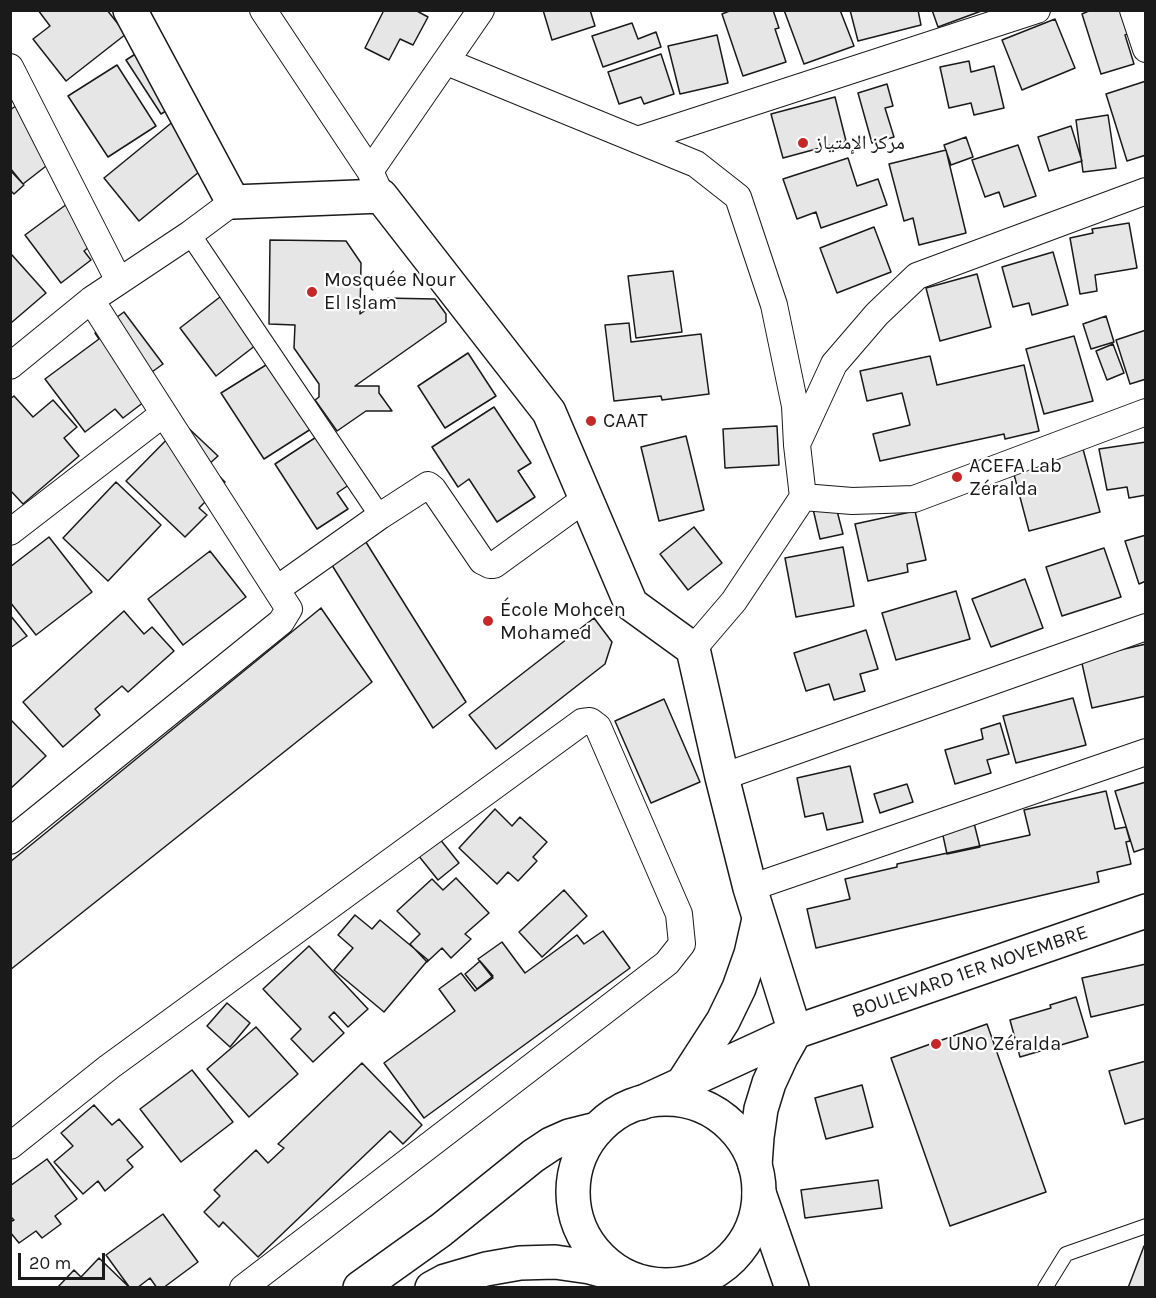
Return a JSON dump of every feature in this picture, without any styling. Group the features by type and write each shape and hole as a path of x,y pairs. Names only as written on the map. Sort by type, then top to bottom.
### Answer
{"main road":[{"path":"130,10 233,202 376,184 549,412 631,604 693,649 750,888 795,1032 769,1083 757,1137 755,1222 741,1248 719,1269 693,1282 663,1286 634,1281 590,1267 555,1262 520,1263 486,1269 432,1287"},
{"name":"BOULEVARD 1ER NOVEMBRE","path":"642,1103 795,1032 1146,911"},
{"path":"683,1083 723,1021 739,988 751,954 759,919"},
{"path":"634,1281 604,1262 587,1243 577,1221 574,1205 574,1173 583,1149 597,1129 617,1113 642,1103 670,1099 706,1109 723,1119 742,1139 792,1287"},
{"path":"360,1287 441,1230 551,1144 569,1136 597,1129"}],"street":[{"path":"263,10 376,184 447,62 481,10"},
{"path":"637,140 1037,10"},
{"path":"1133,10 1146,49"},
{"path":"447,62 696,164 738,197 774,305 795,406 803,496 734,601 693,649"},
{"path":"13,80 118,281"},
{"path":"797,445 834,364 877,314 917,276 1146,191"},
{"path":"10,366 91,300 190,234 233,202"},
{"path":"190,234 380,516"},
{"path":"10,841 281,622 289,609 91,300"},
{"path":"803,496 852,501 914,499 1146,412"},
{"path":"10,532 163,414"},
{"path":"277,589 424,487 431,486 483,561 490,565 494,565 585,499"},
{"path":"722,777 1146,627"},
{"path":"10,1146 138,1046 582,722 590,721 598,727 680,914 682,944 667,963 243,1287"},
{"path":"750,888 1146,752"}],"lane":[{"path":"1051,1286 1066,1254 1146,1226"}],"building":[{"path":"38,10 107,10 126,34 66,81 33,39 50,26"},
{"path":"384,10 415,10 428,17 413,45 400,39 389,60 365,48"},
{"path":"543,10 590,10 595,26 552,40"},
{"path":"732,10 773,10 779,28 775,29 786,62 743,76 722,14"},
{"path":"784,10 840,10 854,46 804,64"},
{"path":"850,10 918,10 921,25 858,41"},
{"path":"932,10 984,10 938,27"},
{"path":"1091,10 1133,10 1139,30 1125,35 1134,64 1101,74 1082,14"},
{"path":"1055,19 1075,68 1022,90 1002,40"},
{"path":"632,23 638,39 656,32 661,47 603,67 592,36"},
{"path":"717,35 728,83 680,94 668,46"},
{"path":"148,46 184,100 161,114 126,60"},
{"path":"661,54 674,94 644,104 641,97 619,104 608,72"},
{"path":"969,61 971,72 994,66 1004,108 974,115 971,103 949,108 940,67"},
{"path":"117,65 156,126 108,157 68,96"},
{"path":"1146,81 1146,155 1127,161 1106,94"},
{"path":"887,84 893,106 885,108 894,137 872,143 858,93"},
{"path":"835,97 846,141 783,158 771,114"},
{"path":"27,98 59,156 23,184 10,168 10,110"},
{"path":"1108,115 1116,168 1083,172 1076,120"},
{"path":"175,120 210,163 139,221 104,178"},
{"path":"1071,126 1082,161 1049,171 1038,137"},
{"path":"966,137 973,157 951,165 944,145"},
{"path":"1018,145 1036,196 1004,207 999,192 985,197 972,160"},
{"path":"946,150 966,233 919,245 913,218 904,221 889,164"},
{"path":"848,158 857,186 878,179 887,205 821,228 816,212 797,219 783,179"},
{"path":"10,170 24,185 14,194 10,190"},
{"path":"71,201 99,239 84,251 91,260 61,283 25,235"},
{"path":"1129,223 1137,268 1095,275 1097,291 1080,294 1070,238 1093,233 1092,229"},
{"path":"874,227 891,272 837,293 820,248"},
{"path":"270,240 346,241 361,263 360,314 383,298 435,299 446,314 446,322 355,386 379,386 379,393 392,411 366,411 337,431 315,400 319,397 319,384 294,348 295,325 269,324"},
{"path":"1053,252 1068,305 1032,315 1029,303 1013,307 1002,267"},
{"path":"12,255 46,293 11,323 10,256"},
{"path":"673,271 682,332 636,338 628,276"},
{"path":"977,274 991,327 940,341 926,288"},
{"path":"229,290 265,338 216,376 180,328"},
{"path":"124,312 163,364 145,377 157,392 123,418 115,409 85,432 45,379 99,339 95,333"},
{"path":"1106,316 1114,342 1091,349 1083,324"},
{"path":"629,323 631,342 701,334 709,394 662,400 661,396 614,401 605,325"},
{"path":"1146,330 1146,379 1130,384 1116,340"},
{"path":"1074,336 1093,401 1044,414 1026,349"},
{"path":"1113,344 1124,373 1107,380 1096,351"},
{"path":"468,353 496,396 445,428 418,386"},
{"path":"282,355 325,420 264,459 221,393"},
{"path":"930,356 937,385 1024,365 1039,431 1005,439 1004,434 880,461 873,434 910,425 902,393 867,401 860,371"},
{"path":"14,396 33,417 53,400 77,427 64,438 79,456 23,504 10,490 10,399"},
{"path":"494,407 531,463 518,471 535,497 497,522 469,479 458,487 432,447"},
{"path":"183,423 218,456 208,465 225,482 199,508 207,515 185,537 126,481"},
{"path":"777,426 779,465 725,468 723,429"},
{"path":"327,430 359,478 337,493 348,509 317,529 275,464"},
{"path":"686,436 704,510 659,521 641,447"},
{"path":"1146,442 1146,495 1129,498 1127,487 1107,490 1099,449"},
{"path":"1083,449 1100,512 1029,531 1012,467"},
{"path":"116,482 161,525 108,581 63,538"},
{"path":"835,503 843,534 820,539 813,509"},
{"path":"915,511 926,560 907,564 908,572 868,581 855,524"},
{"path":"694,527 722,563 688,590 660,554"},
{"path":"1146,535 1146,581 1139,584 1125,541"},
{"path":"49,537 92,592 36,635 10,602 10,567"},
{"path":"364,539 466,702 433,728 330,562"},
{"path":"843,547 854,606 796,617 785,558"},
{"path":"1104,548 1121,597 1062,616 1046,567"},
{"path":"210,551 246,597 183,645 148,599"},
{"path":"1025,579 1043,628 991,647 972,599"},
{"path":"956,591 970,639 896,660 882,613"},
{"path":"321,608 372,682 10,970 10,862"},
{"path":"124,611 144,634 152,627 174,651 128,692 122,686 95,709 100,715 63,747 23,702"},
{"path":"10,615 27,636 10,648"},
{"path":"594,618 612,642 605,664 496,749 469,715"},
{"path":"866,630 878,669 860,674 865,691 834,700 829,684 806,691 794,653"},
{"path":"1146,644 1146,696 1092,708 1081,659"},
{"path":"1073,698 1086,745 1016,763 1003,716"},
{"path":"664,699 700,782 651,803 615,721"},
{"path":"10,719 46,756 10,789"},
{"path":"1000,723 1009,754 987,760 991,773 955,784 945,750 983,739 981,729"},
{"path":"850,766 863,822 827,830 823,813 805,817 797,778"},
{"path":"1146,782 1146,848 1134,852 1115,791"},
{"path":"907,784 913,802 880,813 874,794"},
{"path":"1106,791 1115,829 1126,827 1130,841 1126,842 1131,864 1097,872 1099,882 816,948 807,909 850,899 845,879 897,867 897,864 1030,835 1024,810"},
{"path":"495,809 512,826 520,817 547,842 533,857 537,861 518,881 508,872 497,884 459,848"},
{"path":"974,823 980,847 947,854 942,831"},
{"path":"439,838 459,863 438,880 418,855"},
{"path":"456,878 489,913 465,934 471,939 451,958 442,948 427,962 410,944 420,934 397,911 432,879 443,890"},
{"path":"564,890 587,916 542,957 519,932"},
{"path":"355,915 372,929 380,920 428,960 384,1012 334,970 353,948 338,935"},
{"path":"603,931 630,968 424,1118 384,1063 455,1011 439,989 461,973 475,991 493,978 478,959 502,942 525,973 577,935 584,944"},
{"path":"309,946 368,1009 348,1027 334,1012 329,1017 344,1033 313,1062 291,1039 301,1029 263,989"},
{"path":"480,961 493,976 477,989 465,974"},
{"path":"1146,964 1146,1004 1091,1017 1082,978"},
{"path":"1076,997 1088,1037 1020,1057 1010,1020 1051,1008 1050,1005"},
{"path":"227,1003 250,1023 230,1047 207,1026"},
{"path":"987,1024 1046,1192 950,1226 891,1058"},
{"path":"256,1027 298,1074 249,1117 207,1069"},
{"path":"1146,1061 1146,1118 1125,1124 1109,1071"},
{"path":"362,1063 422,1125 403,1144 390,1131 258,1257 223,1222 219,1227 204,1212 220,1196 214,1190 256,1150 268,1163 284,1148 278,1144"},
{"path":"192,1070 233,1122 181,1162 140,1109"},
{"path":"862,1085 873,1127 826,1139 815,1098"},
{"path":"94,1105 112,1125 119,1119 143,1147 127,1160 133,1167 105,1191 98,1181 83,1194 54,1162 73,1146 61,1133"},
{"path":"47,1159 77,1199 55,1216 61,1224 42,1238 36,1231 19,1243 10,1232 10,1222 14,1220 10,1216 10,1186"},
{"path":"878,1180 882,1208 805,1218 801,1190"},
{"path":"163,1214 198,1262 163,1288 157,1288 150,1278 137,1288 130,1288 106,1255"},
{"path":"1144,1246 1146,1247 1146,1288 1128,1288"},
{"path":"99,1258 130,1288 57,1288 74,1270 81,1277"}],"place":[{"name":"مركز الإمتياز","path":"803,143"},
{"name":"Mosquée Nour El Islam","path":"312,292"},
{"name":"CAAT","path":"591,421"},
{"name":"ACEFA Lab Zéralda","path":"957,477"},
{"name":"École Mohcen Mohamed","path":"488,621"},
{"name":"UNO Zéralda","path":"936,1044"}]}
